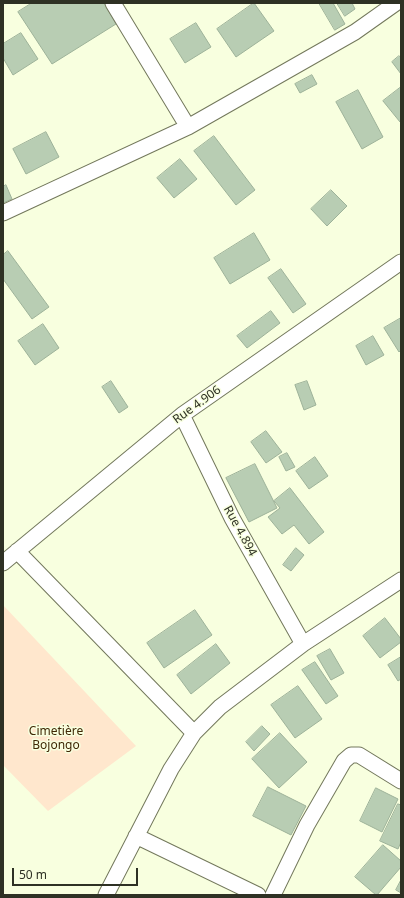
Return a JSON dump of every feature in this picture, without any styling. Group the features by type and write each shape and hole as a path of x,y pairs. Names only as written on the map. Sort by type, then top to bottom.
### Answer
{"street":[{"path":"113,3 188,127"},
{"path":"3,213 188,127 355,32 396,3"},
{"name":"Rue 4.906","path":"3,563 182,415 401,262"},
{"name":"Rue 4.894","path":"182,415 232,518 303,644"},
{"path":"17,552 194,733"},
{"path":"106,895 171,769 194,733 220,707 303,644 401,580"},
{"path":"273,895 307,825 344,762 351,755 358,755 401,782"},
{"path":"136,836 258,895"}],"green space":[{"name":"Cimetière Bojongo","path":"3,605 136,746 48,811 3,765"}],"building":[{"path":"32,3 104,3 116,24 52,64 18,12"},
{"path":"254,3 274,31 236,57 217,29"},
{"path":"319,3 333,3 345,24 335,30"},
{"path":"337,3 352,3 355,9 345,16"},
{"path":"196,23 211,47 185,63 170,39"},
{"path":"21,33 38,59 13,75 3,58 3,44"},
{"path":"399,56 401,57 401,74 392,62"},
{"path":"312,75 317,84 300,93 295,84"},
{"path":"401,87 401,121 400,122 383,101"},
{"path":"358,90 383,137 362,149 336,102"},
{"path":"46,132 59,157 26,174 13,149"},
{"path":"214,136 255,190 236,205 194,151"},
{"path":"180,159 197,179 174,198 157,178"},
{"path":"6,185 12,199 3,203 3,187"},
{"path":"331,190 347,206 327,226 311,209"},
{"path":"254,233 270,260 230,284 214,258"},
{"path":"8,251 49,307 32,319 3,279 3,255"},
{"path":"281,269 306,304 293,313 268,278"},
{"path":"271,311 280,323 247,348 237,336"},
{"path":"401,318 401,350 399,352 384,328"},
{"path":"43,324 59,348 35,365 18,341"},
{"path":"373,336 384,355 366,365 356,346"},
{"path":"111,381 128,407 119,413 102,387"},
{"path":"307,381 316,405 304,410 295,385"},
{"path":"266,431 282,452 266,463 251,442"},
{"path":"287,453 295,467 286,471 279,457"},
{"path":"315,457 328,476 309,489 296,471"},
{"path":"255,464 277,508 249,522 226,478"},
{"path":"290,488 324,532 309,544 294,525 282,534 268,517 280,508 274,501"},
{"path":"296,548 304,555 291,571 283,565"},
{"path":"195,610 212,635 164,668 147,643"},
{"path":"385,618 401,639 401,642 380,658 363,636"},
{"path":"216,644 230,663 191,694 177,675"},
{"path":"330,649 344,673 331,680 317,656"},
{"path":"401,657 401,679 398,681 388,665"},
{"path":"315,662 338,696 326,704 302,670"},
{"path":"298,686 322,719 295,738 271,705"},
{"path":"262,726 270,734 254,751 246,742"},
{"path":"280,733 307,762 279,788 252,759"},
{"path":"268,787 306,806 291,835 253,816"},
{"path":"376,788 398,799 382,832 360,821"},
{"path":"398,804 401,805 401,842 398,849 380,841"},
{"path":"383,845 401,861 401,867 376,895 355,877"},
{"path":"401,880 401,893 396,890"}]}
